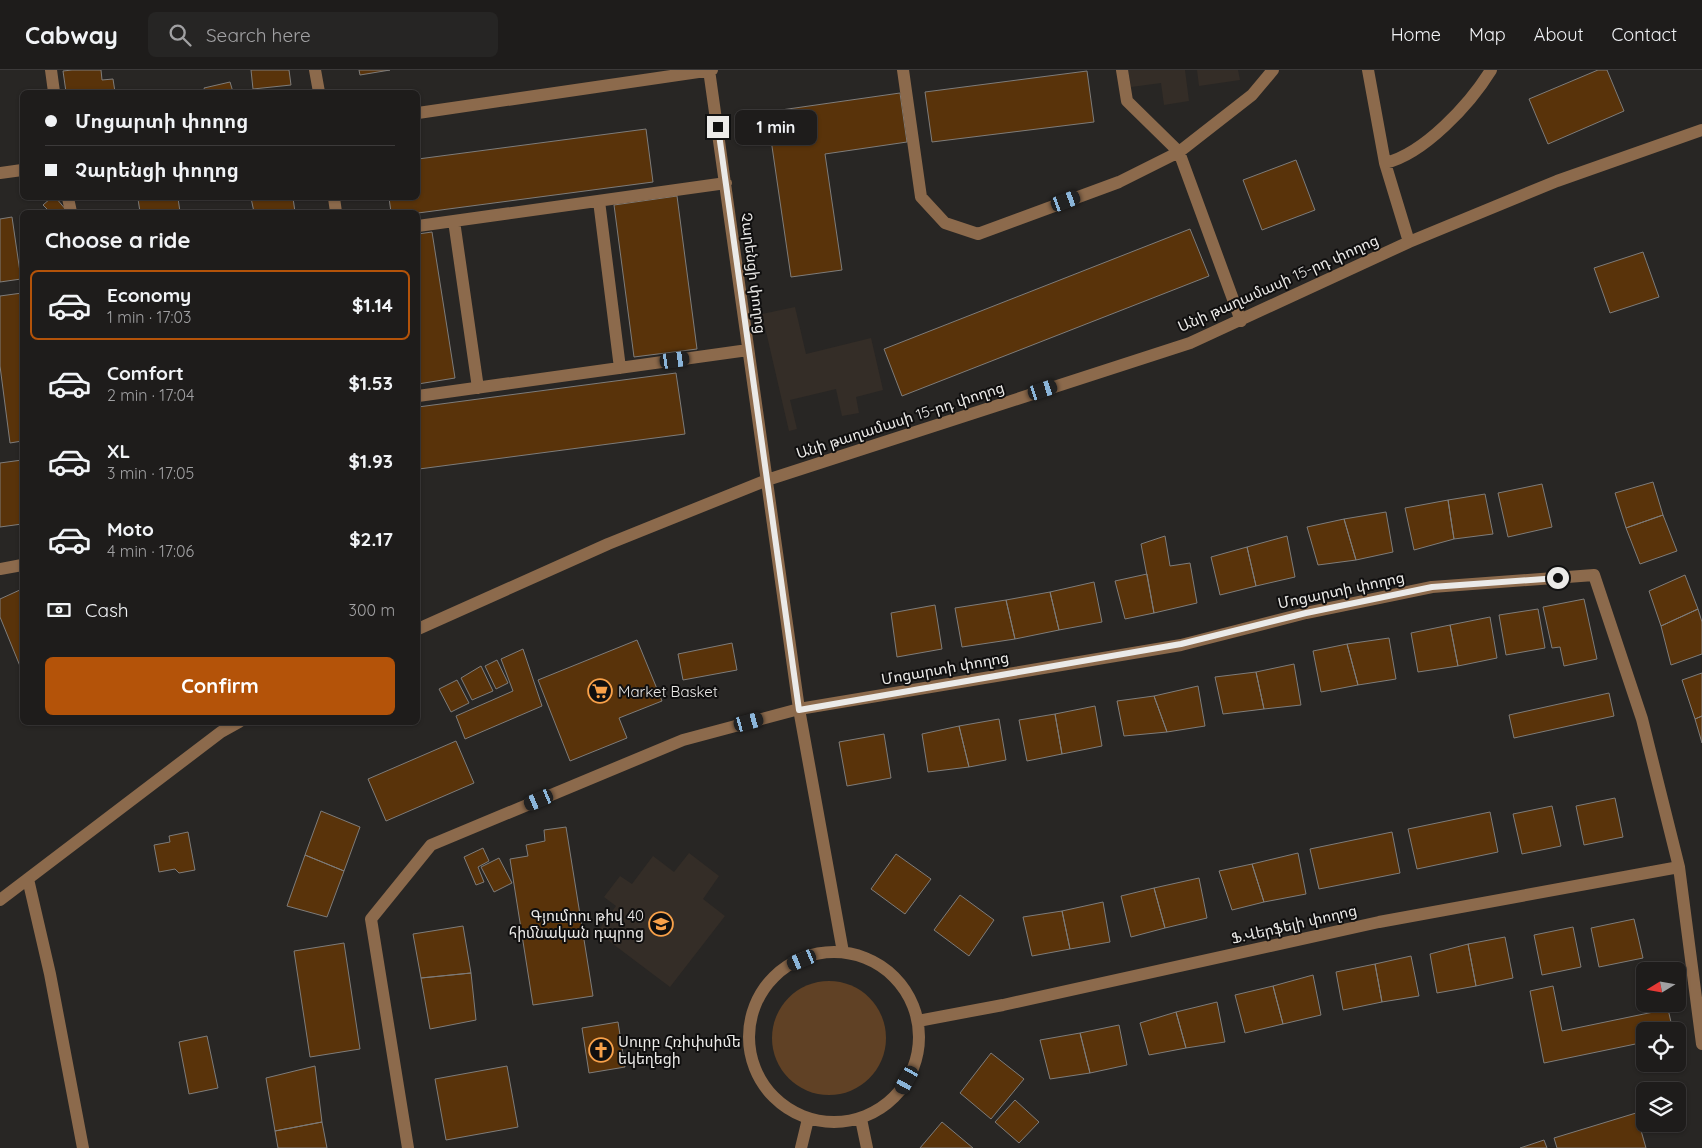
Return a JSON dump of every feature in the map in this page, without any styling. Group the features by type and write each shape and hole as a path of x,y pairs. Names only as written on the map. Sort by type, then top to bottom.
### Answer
{"street":[{"path":"51,70 54,90"},
{"path":"315,70 319,90"},
{"path":"420,113 710,70"},
{"name":"Չարենցի փողոց","path":"710,70 799,710 842,952"},
{"path":"903,70 921,197 945,223 978,234 1119,182 1179,152 1252,95 1273,70"},
{"path":"1122,70 1127,101 1179,152 1241,321"},
{"path":"1368,70 1385,162 1409,242"},
{"path":"1385,162 1398,160 1443,129 1491,70"},
{"name":"Անի թաղամասի 15-րդ փողոց","path":"420,628 608,544 767,480 1190,343 1409,242 1557,181 1702,130"},
{"path":"0,173 20,170"},
{"path":"420,226 726,183"},
{"path":"599,201 620,368"},
{"path":"454,222 478,388"},
{"path":"420,396 748,350"},
{"path":"0,569 20,565"},
{"name":"Մոցարտի փողոց","path":"799,710 1181,644 1306,613 1432,587 1594,575 1642,720 1679,867"},
{"path":"408,1148 371,919 431,845 683,740 799,710"},
{"path":"0,900 218,727"},
{"path":"1679,867 1702,1044"},
{"name":"Ֆ.Վերֆելի փողոց","path":"918,1021 1003,1005 1379,922 1679,867"},
{"path":"28,879 50,974 83,1148"},
{"path":"842,952 869,959 892,974 908,996 918,1021 919,1046 913,1070 901,1091 883,1108 861,1119 834,1123 808,1119 783,1106 764,1086 752,1061 750,1033 755,1006 769,982 790,965 815,954 842,952"},
{"path":"801,1148 808,1119"},
{"path":"861,1119 867,1148"}],"shaded area":[{"path":"1128,70 1185,70 1189,101 1164,105 1161,83 1131,87"},
{"path":"1197,70 1238,70 1240,80 1199,86"},
{"path":"795,307 806,354 871,338 883,390 856,397 859,413 842,416 836,389 790,400 797,429 789,431 762,314"},
{"name":"Գյումրու թիվ 40 հիմնական դպրոց","path":"689,853 719,876 703,899 725,916 670,987 597,932 616,906 604,897 620,876 632,884 653,856 674,872"},
{"path":"829,981 851,986 869,998 881,1016 886,1038 881,1060 869,1078 851,1090 829,1095 807,1090 789,1078 777,1060 772,1038 777,1016 789,998 807,986"}],"building":[{"path":"101,70 102,80 113,79 115,90 66,90 63,71"},
{"path":"251,70 289,70 291,85 253,89"},
{"path":"359,70 390,70 360,75"},
{"path":"1598,70 1607,70 1624,111 1548,144 1529,99"},
{"path":"1087,71 1094,122 932,142 925,92"},
{"path":"230,82 232,90 204,90 204,88"},
{"path":"900,93 907,142 825,154 842,270 791,277 767,112"},
{"path":"646,129 653,182 420,213 420,210 391,210 389,200 420,200 420,159"},
{"path":"1296,160 1315,210 1262,230 1243,180"},
{"path":"677,196 697,349 634,357 614,205"},
{"path":"49,200 58,200 66,210 48,210 43,205"},
{"path":"138,200 178,200 180,210 140,210"},
{"path":"251,200 293,200 295,210 254,210"},
{"path":"12,217 20,279 0,282 0,219"},
{"path":"1190,229 1209,276 902,396 884,349"},
{"path":"432,232 455,378 420,384 420,234"},
{"path":"1643,252 1659,297 1610,313 1594,268"},
{"path":"20,293 20,441 10,443 0,366 0,296"},
{"path":"676,373 685,434 420,469 420,407"},
{"path":"20,460 20,524 0,527 0,463"},
{"path":"1653,482 1663,515 1626,528 1615,493"},
{"path":"1542,484 1552,527 1508,537 1498,493"},
{"path":"1485,494 1493,534 1454,539 1448,500"},
{"path":"1448,500 1454,539 1414,550 1405,508"},
{"path":"1386,512 1393,552 1356,560 1344,519"},
{"path":"1663,515 1677,551 1640,564 1626,528"},
{"path":"1344,519 1356,560 1318,565 1307,527"},
{"path":"1165,536 1170,566 1190,563 1197,603 1154,613 1141,544"},
{"path":"1287,536 1295,577 1256,586 1247,547"},
{"path":"1247,547 1256,586 1220,595 1211,557"},
{"path":"1147,574 1154,613 1125,619 1115,581"},
{"path":"1685,575 1698,609 1661,626 1649,591"},
{"path":"1094,582 1102,622 1059,630 1050,592"},
{"path":"20,590 20,666 0,617 0,599"},
{"path":"1050,592 1059,630 1015,639 1006,600"},
{"path":"1584,599 1597,659 1564,666 1560,647 1552,648 1543,607"},
{"path":"1006,600 1015,639 962,647 955,608"},
{"path":"935,605 942,649 897,657 891,613"},
{"path":"1538,609 1545,648 1506,655 1499,615"},
{"path":"1698,609 1702,622 1702,654 1671,665 1661,626"},
{"path":"1490,617 1497,658 1458,666 1450,625"},
{"path":"1450,625 1458,666 1418,672 1411,633"},
{"path":"1389,638 1396,679 1358,685 1347,644"},
{"name":"Market Basket","path":"637,640 662,701 619,718 627,738 570,761 538,680"},
{"path":"732,643 737,670 683,680 678,654"},
{"path":"1347,644 1358,685 1321,692 1313,651"},
{"path":"523,649 542,706 465,739 456,716 513,691 501,659"},
{"path":"497,660 508,683 496,689 485,666"},
{"path":"1294,664 1301,705 1264,709 1256,672"},
{"path":"481,666 493,691 472,700 461,678"},
{"path":"1256,672 1264,709 1223,714 1215,677"},
{"path":"1702,673 1702,716 1695,719 1682,680"},
{"path":"457,680 469,703 451,712 439,689"},
{"path":"1198,686 1205,726 1167,732 1154,696"},
{"path":"1609,693 1614,716 1514,738 1509,715"},
{"path":"1154,696 1167,732 1124,736 1117,701"},
{"path":"1095,706 1102,746 1062,754 1055,714"},
{"path":"1055,714 1062,754 1027,761 1019,720"},
{"path":"1702,716 1702,743 1695,719"},
{"path":"999,719 1006,760 969,767 959,726"},
{"path":"959,726 969,767 928,772 922,734"},
{"path":"884,734 891,778 847,786 839,742"},
{"path":"456,741 474,783 386,821 368,779"},
{"path":"1615,798 1623,837 1584,845 1576,806"},
{"path":"1552,806 1561,846 1522,854 1513,814"},
{"path":"321,811 360,827 344,871 305,855"},
{"path":"1490,812 1498,852 1417,869 1408,829"},
{"path":"566,827 593,996 533,1005 510,859 528,856 526,845 545,841 544,830"},
{"path":"188,832 195,870 179,873 175,869 159,872 154,845 170,842 169,836"},
{"path":"1392,832 1400,873 1319,889 1310,849"},
{"path":"483,848 489,861 478,867 484,882 476,885 464,857"},
{"path":"1298,853 1306,894 1264,902 1252,864"},
{"path":"896,854 931,879 905,914 871,889"},
{"path":"305,855 344,871 327,917 287,906"},
{"path":"499,858 512,883 494,892 481,867"},
{"path":"1252,864 1264,902 1232,910 1219,871"},
{"path":"1199,878 1207,918 1165,928 1154,888"},
{"path":"1154,888 1165,928 1131,937 1121,896"},
{"path":"960,895 994,920 969,956 934,930"},
{"path":"1103,902 1110,942 1070,949 1062,911"},
{"path":"1062,911 1070,949 1032,956 1023,917"},
{"path":"1634,919 1643,958 1599,967 1591,928"},
{"path":"463,926 471,973 421,978 413,934"},
{"path":"1573,927 1581,967 1542,975 1534,935"},
{"path":"1505,937 1513,978 1476,986 1468,944"},
{"path":"344,943 360,1049 310,1057 294,951"},
{"path":"1468,944 1476,986 1437,993 1430,954"},
{"path":"1411,956 1419,996 1382,1002 1375,964"},
{"path":"1375,964 1382,1002 1343,1010 1336,972"},
{"path":"471,973 476,1020 430,1029 421,978"},
{"path":"1313,975 1321,1015 1283,1024 1273,986"},
{"path":"1273,986 1283,1024 1245,1033 1235,995"},
{"path":"1553,986 1562,1031 1654,1012 1669,1012 1671,1022 1636,1022 1636,1044 1544,1063 1530,991"},
{"path":"1217,1002 1225,1042 1186,1048 1176,1012"},
{"path":"1176,1012 1186,1048 1149,1055 1140,1023"},
{"path":"618,1022 625,1067 589,1073 582,1028"},
{"path":"1119,1025 1127,1065 1090,1073 1080,1033"},
{"path":"1080,1033 1090,1073 1050,1079 1040,1040"},
{"path":"207,1036 218,1088 189,1094 179,1042"},
{"path":"991,1053 1024,1079 991,1119 960,1093"},
{"path":"315,1066 322,1122 275,1131 266,1078"},
{"path":"507,1066 518,1127 446,1140 435,1079"},
{"path":"1015,1100 1039,1122 1019,1143 995,1122"},
{"path":"1636,1113 1636,1132 1641,1132 1646,1148 1557,1148 1554,1138"},
{"path":"322,1122 327,1148 278,1148 275,1131"},
{"path":"942,1122 973,1148 920,1148"},
{"path":"1544,1140 1547,1148 1520,1148"}],"place":[{"name":"Market Basket","path":"600,691"},
{"name":"Գյումրու թիվ 40 հիմնական դպրոց","path":"661,924"},
{"name":"Սուրբ Հռիփսիմե եկեղեցի","path":"601,1050"}],"route":[{"path":"718,127 799,710 1181,644 1306,613 1432,587 1558,578"}]}
